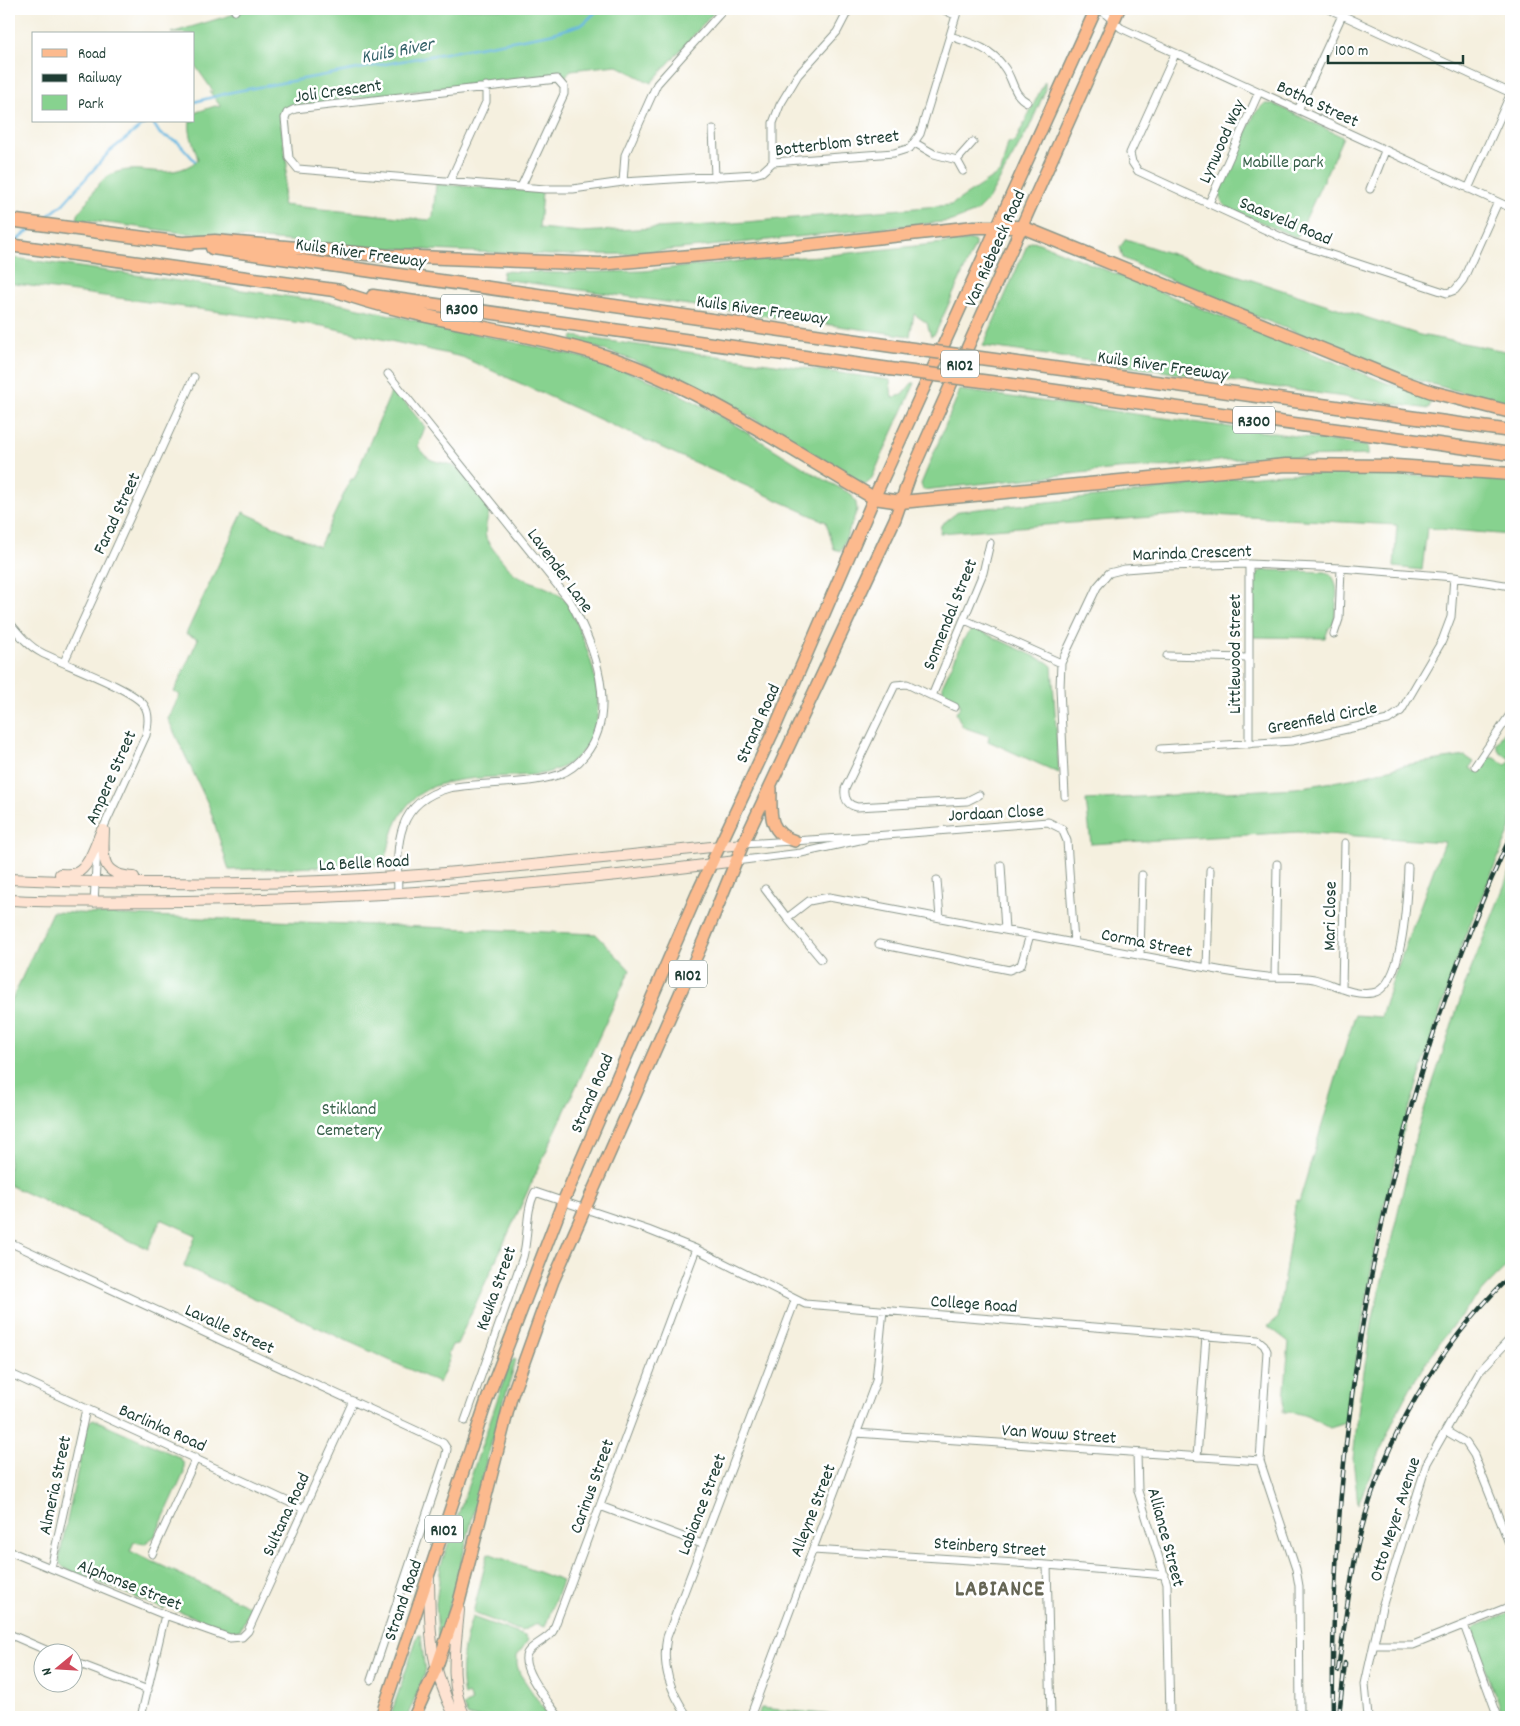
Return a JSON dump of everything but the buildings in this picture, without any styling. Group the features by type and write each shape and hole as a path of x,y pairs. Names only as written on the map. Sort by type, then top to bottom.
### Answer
{"highway":[{"name":"Kuils River Freeway","path":"9,220 183,243 906,348 1511,432"},
{"path":"183,243 214,241 392,256 600,264 792,247 996,225 1022,226 1398,380 1432,392 1511,412"},
{"name":"R300","path":"9,245 1511,454"},
{"path":"334,290 363,301 537,339 595,353 623,363 688,391 874,498 901,502 1286,465 1396,466 1511,474"}],"main road":[{"name":"Van Riebeeck Road","path":"874,498 996,225 1096,9"},
{"name":"Van Riebeeck Road","path":"901,502 910,476 1120,9"},
{"name":"Strand Road","path":"381,1717 501,1360 563,1202 712,864 769,741 874,498"},
{"name":"R102","path":"414,1717 436,1670 459,1602 511,1398 553,1281 583,1209 705,937 743,844 901,502"},
{"path":"771,786 773,825 778,833 795,841"},
{"path":"40,880 51,876 74,874 79,871 86,863 103,828"},
{"path":"103,828 104,859 106,865 115,874 134,877 147,884"},
{"name":"La Belle Road","path":"9,879 147,884 263,883 398,876 743,844"},
{"name":"La Belle Road","path":"9,900 94,902 398,894 736,861"},
{"path":"429,1576 429,1630 436,1670 440,1687 455,1717"},
{"path":"459,1602 453,1678 457,1698 465,1717"}],"street":[{"path":"623,182 624,155 657,84 724,9"},
{"path":"772,162 774,123 780,105 798,75 837,32 849,9"},
{"path":"942,9 956,12"},
{"name":"Botha Street","path":"1100,9 1113,22 1175,54 1511,208"},
{"path":"1329,9 1344,12 1511,93 1468,189"},
{"name":"Botterblom Street","path":"623,182 758,173 772,162 894,153 910,148 915,143 926,120 956,12"},
{"path":"1298,110 1344,12"},
{"path":"950,36 984,48 994,55 1005,68 1017,95 1027,102"},
{"name":"Saasveld Road","path":"1175,54 1134,145 1131,158 1138,171 1292,242 1447,293 1455,290 1463,280 1498,202"},
{"name":"Joli Crescent","path":"521,187 564,94 564,87 560,81 552,79 294,109 287,113 285,118 289,158 298,169 521,187 573,189 623,182"},
{"path":"450,181 486,102 486,86"},
{"name":"Lynwood Way","path":"1209,203 1259,92"},
{"path":"713,129 715,176"},
{"path":"957,160 973,142"},
{"path":"915,143 934,154 957,160 963,171"},
{"path":"1370,189 1385,151"},
{"name":"Lavender Lane","path":"388,374 570,601 584,629 599,678 602,700 598,733 591,747 574,766 565,772 548,778 449,788 437,791 419,803 404,822 399,835 398,894"},
{"name":"Farad Street","path":"64,662 194,377"},
{"name":"Sonnendal Street","path":"932,696 983,573 990,543"},
{"name":"Marinda Crescent","path":"1065,796 1060,688 1061,663 1096,587 1109,573 1124,569 1164,566 1249,564 1341,568 1454,577 1511,586"},
{"name":"Littlewood Street","path":"1249,564 1247,658 1249,744"},
{"path":"1334,634 1340,619 1341,568"},
{"name":"Greenfield Circle","path":"1160,749 1292,741 1359,728 1388,720 1401,711 1448,628 1454,577"},
{"path":"965,620 1061,663"},
{"name":"Ampere Street","path":"9,622 21,637 36,649 131,695 142,703 147,713 146,735 103,828 97,849 94,902"},
{"path":"1167,656 1247,658"},
{"name":"Sonnendal Street","path":"955,707 907,684 894,686 845,789 846,799 850,805 856,807 966,801 979,795"},
{"path":"1475,766 1511,713"},
{"name":"Jordaan Close","path":"743,844 874,836 1036,822 1055,824 1066,834 1074,943"},
{"name":"Jordaan Close","path":"736,861 801,853 874,836"},
{"name":"Mari Close","path":"1342,989 1345,843"},
{"path":"1275,977 1277,864"},
{"path":"1001,865 1005,930"},
{"name":"Corma Street","path":"787,918 813,899 829,897 1247,975 1313,979 1351,992 1370,993 1377,992 1387,981 1397,958 1406,926 1408,867"},
{"path":"1208,968 1210,870"},
{"path":"1140,956 1142,875"},
{"path":"936,880 940,918"},
{"path":"765,889 821,959"},
{"path":"878,944 1010,970 1021,964 1030,935"},
{"name":"Keuka Street","path":"465,1421 523,1257 527,1242 528,1212 531,1200 535,1192 563,1202"},
{"name":"College Road","path":"563,1202 696,1249 795,1301 805,1304 1254,1339 1261,1342 1266,1348 1260,1461"},
{"name":"Lavalle Street","path":"9,1242 440,1440 445,1446 447,1452 371,1680"},
{"name":"Carinus Street","path":"559,1717 527,1669 525,1658 529,1651 553,1631 696,1249"},
{"name":"Labiance Street","path":"688,1717 670,1685 664,1648 679,1602 795,1301"},
{"name":"Alleyne Street","path":"750,1717 876,1381 883,1310"},
{"path":"1198,1457 1206,1336"},
{"name":"Otto Meyer Avenue","path":"1368,1717 1365,1684 1388,1584 1427,1463 1479,1372 1510,1343"},
{"name":"Barlinka Road","path":"9,1373 196,1458 304,1510"},
{"name":"Sultana Road","path":"242,1637 248,1632 353,1401"},
{"name":"Almeria Street","path":"51,1568 86,1409"},
{"path":"1446,1431 1466,1443 1474,1455 1511,1548"},
{"name":"Van Wouw Street","path":"856,1433 1137,1454 1260,1461"},
{"name":"Alliance Street","path":"1137,1454 1138,1491 1168,1594 1170,1717"},
{"path":"152,1554 196,1458"},
{"path":"1260,1461 1296,1569 1299,1586 1300,1717"},
{"path":"600,1506 702,1544"},
{"name":"Steinberg Street","path":"813,1550 1047,1565 1164,1576"},
{"name":"Alphonse Street","path":"9,1551 165,1615 232,1638 242,1637"},
{"path":"1047,1565 1050,1717"},
{"path":"1374,1645 1409,1646 1511,1606"},
{"path":"141,1717 165,1615"},
{"path":"1464,1625 1498,1717"},
{"path":"9,1634 32,1644"},
{"path":"82,1665 148,1690"}],"green space":[{"path":"251,9 717,9 651,83 616,65 571,70 563,79 551,75 290,106 283,112 280,118 287,165 282,205 429,220 433,216 436,184 542,192 539,228 581,232 709,225 951,205 1001,172 1008,143 1015,142 1045,81 1045,91 1029,128 988,200 976,212 952,221 632,254 551,255 379,248 183,233 77,219 79,212 99,185 105,178 117,172 128,170 174,171 198,160 191,136 190,122 195,122 195,113 215,106 221,107 210,92 213,91 195,65 195,32 174,32"},
{"name":"Mabille park","path":"1264,104 1274,104 1343,137 1297,238 1226,207 1221,200 1220,190 1255,113"},
{"path":"1126,239 1420,335 1511,352 1511,406 1410,378 1210,298 1123,258 1120,247"},
{"path":"972,240 975,242 975,246 935,334 931,336 927,323 914,314 910,336 502,279 503,271 557,273 644,271 749,260 821,256"},
{"path":"1034,241 1384,382 1432,397 1429,409 983,346 1028,243"},
{"path":"15,258 341,304 599,361 655,382 709,409 814,474 851,494 856,503 857,510 841,551 834,549 826,522 462,357 323,326 9,283 9,261"},
{"path":"573,336 890,380 892,398 902,395 912,383 915,383 871,480 865,485 724,402 650,367 572,341"},
{"path":"393,388 425,427 418,446 423,453 428,458 454,466 460,470 490,511 485,535 499,557 515,574 555,592 566,601 583,638 596,680 598,701 596,722 590,741 577,757 555,770 541,774 453,781 428,789 410,802 401,814 386,855 379,865 229,870 209,806 168,719 180,695 174,692 198,639 186,634 243,512 319,547 351,479 354,479"},
{"path":"960,390 1368,446 1368,455 1236,459 1175,466 1117,469 923,490 921,484"},
{"path":"1357,473 1511,480 1511,535 1427,528 1422,570 1394,567 1397,525 1212,515 1178,515 940,533 941,525 959,511 1126,494 1224,479 1281,474"},
{"path":"1263,570 1326,572 1331,575 1335,581 1337,595 1334,624 1329,628 1325,638 1252,637 1253,580 1257,573"},
{"path":"978,630 1052,666 1059,773 988,741 989,736 963,727 956,713 961,705 948,699 943,693 943,684 965,637 970,631"},
{"path":"1511,721 1511,760 1499,751 1496,745"},
{"path":"1465,756 1474,762 1470,768 1476,772 1489,757 1495,758 1506,765 1511,760 1511,828 1462,943 1406,1119 1376,1241 1346,1423 1330,1428 1302,1415 1283,1412 1289,1342 1268,1326 1278,1318 1296,1200 1299,1202 1355,1015 1381,1017 1392,982 1444,842 1298,832 1091,844 1086,800 1296,788 1351,779 1405,765"},
{"path":"1511,869 1511,1263 1478,1295 1435,1349 1422,1369 1399,1409 1358,1504 1353,1459 1360,1395 1373,1318 1417,1131 1466,982"},
{"name":"Stikland Cemetery","path":"52,912 596,934 630,970 457,1344 452,1345 448,1354 450,1358 439,1383 184,1266 196,1235 161,1219 148,1249 9,1185 9,1006"},
{"path":"514,1359 516,1360 486,1462 455,1588 440,1637 438,1637 436,1603 441,1565 510,1362"},
{"path":"93,1419 179,1457 184,1464 184,1473 155,1536 144,1544 134,1542 130,1551 251,1607 240,1630 232,1631 167,1607 164,1609 64,1568 60,1564 59,1558 87,1427"},
{"path":"488,1553 562,1581 545,1627 537,1624 521,1631 473,1613"},
{"path":"1511,1612 1511,1717 1503,1717 1472,1636 1472,1631 1477,1626"},
{"path":"472,1617 525,1636 528,1640 517,1656 517,1665 520,1674 549,1717 468,1717 463,1706 472,1702 468,1694 464,1696 462,1665 464,1646"},
{"path":"418,1635 421,1635 425,1674 407,1717 390,1717"},
{"path":"761,1708 845,1716 845,1717 757,1717"}],"waterway":[{"name":"Kuils River","path":"195,102 232,92 550,34 583,24 599,9"},
{"name":"Kuils River","path":"44,219 63,204 110,151 147,122"},
{"path":"153,122 160,134 178,142 195,161"},
{"name":"Kuils River","path":"16,241 33,227"}],"railway":[{"path":"1333,1717 1334,1604 1341,1491 1354,1378 1373,1266 1398,1155 1429,1046 1467,939 1511,835"},
{"path":"1338,1671 1358,1544 1368,1506 1381,1469 1397,1433 1436,1365 1459,1333 1511,1275"},
{"path":"1339,1715 1345,1663"}],"district":[{"name":"LABIANCE","path":"1000,1587"}]}
